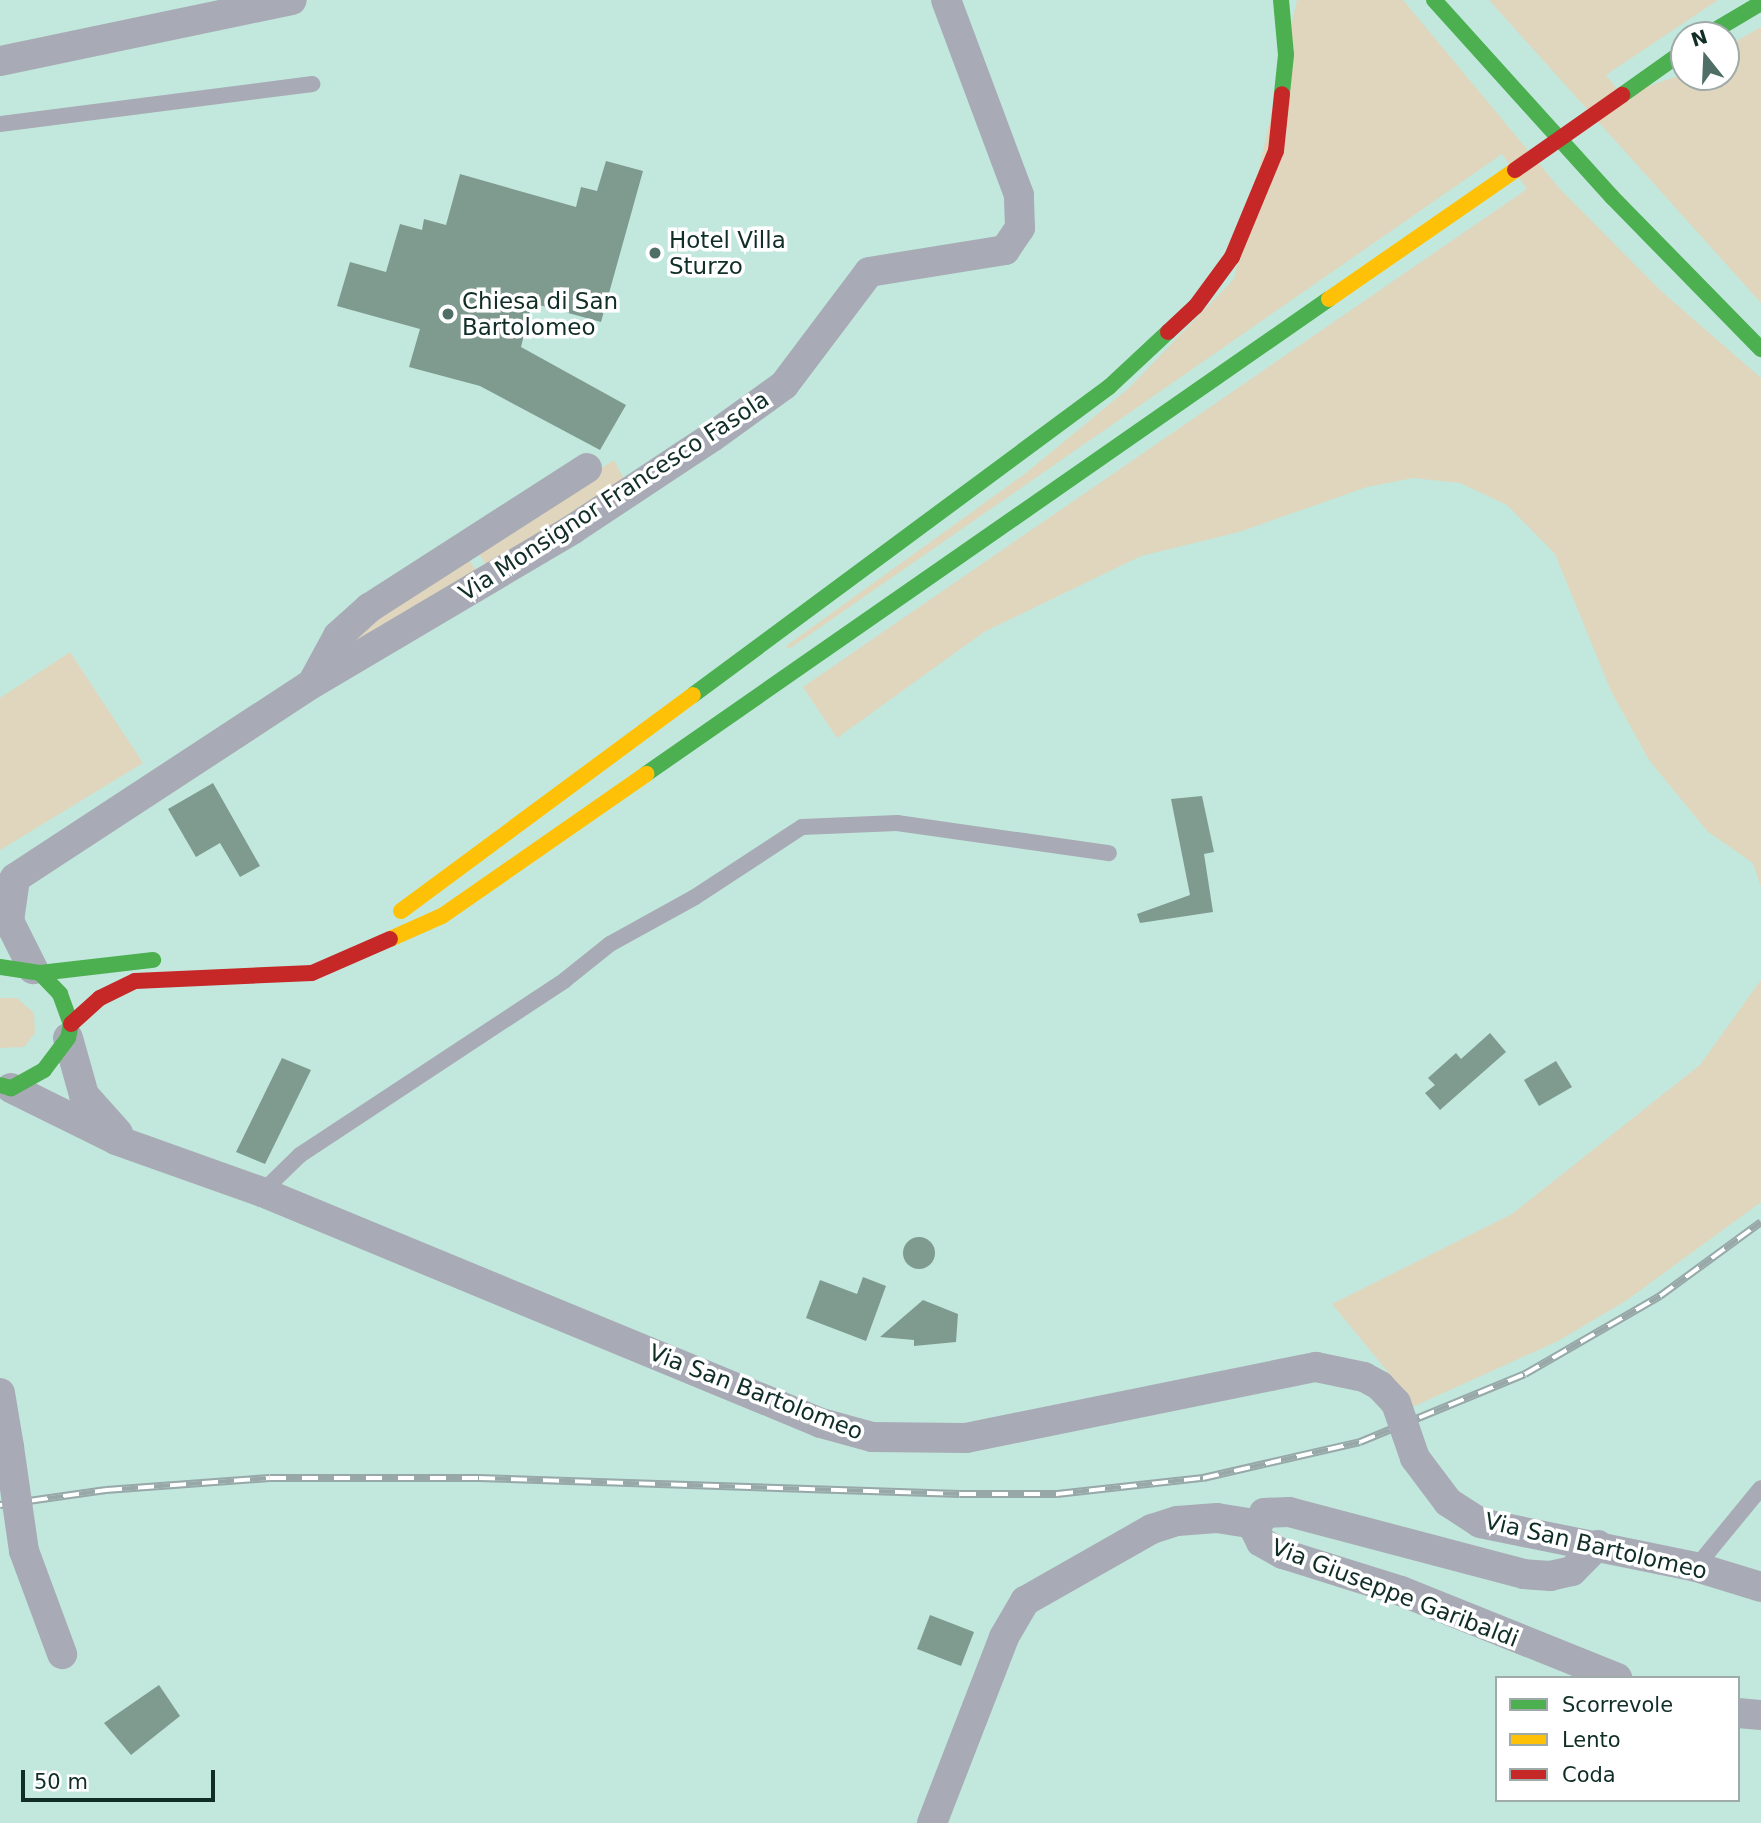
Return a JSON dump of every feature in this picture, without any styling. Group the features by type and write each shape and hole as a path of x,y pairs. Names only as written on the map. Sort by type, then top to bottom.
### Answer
{"main road":[{"path":"390,916 414,904 1108,387 1196,306 1232,257 1276,151 1286,55 1281,0"},
{"path":"1434,0 1612,197 1761,349"},
{"path":"1731,21 1761,3"},
{"path":"5,1086 44,1070 69,1031 100,998 135,981 174,976 287,977 312,973 442,916 1670,61"},
{"path":"263,964 288,956"},
{"path":"0,967 36,971 147,960 263,964 348,958"},
{"path":"36,971 60,994 69,1031"}],"street":[{"path":"0,61 292,0"},
{"name":"Via Monsignor Francesco Fasola","path":"8,888 313,683 573,529 784,385 869,272 1005,250 1020,228 1019,195 946,0"},
{"path":"313,683 338,636 369,608 587,468"},
{"path":"8,888 9,921 36,971"},
{"path":"69,1031 76,1075 94,1110 136,1145"},
{"name":"Via San Bartolomeo","path":"5,1086 116,1140 262,1192 821,1423 872,1437 966,1438 1316,1367 1364,1377 1380,1386 1396,1403 1415,1458 1448,1502 1480,1522 1696,1567 1761,1587"},
{"path":"0,1393 24,1551 62,1654"},
{"name":"Via Giuseppe Garibaldi","path":"1598,1545 1572,1571 1551,1576 1524,1573 1289,1512 1264,1513 1255,1524 1261,1542 1283,1554 1401,1591 1611,1676"},
{"path":"932,1823 1004,1637 1026,1601 1152,1529 1177,1521 1217,1518 1255,1524"},
{"path":"1740,1713 1761,1715"}],"lane":[{"path":"0,124 312,84"},
{"path":"262,1192 300,1155 565,980 610,944 695,897 802,827 897,823 1109,853"},
{"path":"1696,1567 1761,1488"}],"shaded area":[{"path":"1297,0 1403,0 1560,189 1661,291 1761,378 1761,887 1753,863 1708,832 1649,760 1611,691 1555,554 1507,505 1460,483 1413,478 1367,487 1239,532 1141,556 984,632 837,738 803,687 1527,189 1502,154 789,649 786,646 1026,473 1129,388 1234,279"},
{"path":"1489,0 1718,0 1687,21 1670,21 1670,32 1606,75 1622,95 1670,79 1670,91 1740,91 1740,39 1761,27 1761,303"},
{"path":"614,460 625,481 488,568 476,549"},
{"path":"467,556 478,574 358,642 354,636"},
{"path":"70,652 143,763 0,850 0,698"},
{"path":"1761,980 1761,1202 1627,1300 1558,1341 1408,1409 1402,1389 1332,1304 1512,1214 1700,1065"},
{"path":"0,998 17,998 34,1013 35,1033 24,1047 0,1048"}],"building":[{"path":"606,161 643,171 601,322 532,303 521,347 626,405 600,450 480,386 409,367 420,329 337,306 350,262 386,272 400,224 422,230 424,219 446,225 460,174 576,207 581,187 597,191"},
{"path":"213,783 260,866 240,877 220,843 196,857 168,809"},
{"path":"1202,796 1214,852 1204,854 1213,912 1140,923 1137,914 1190,895 1171,799"},
{"path":"1490,1033 1506,1052 1440,1110 1425,1093 1435,1085 1428,1078 1456,1053 1461,1059"},
{"path":"282,1058 311,1070 265,1164 236,1152"},
{"path":"1556,1061 1572,1087 1539,1106 1524,1080"},
{"path":"919,1237 930,1242 935,1253 930,1264 919,1269 908,1264 903,1253 908,1242"},
{"path":"863,1277 886,1286 866,1341 806,1318 820,1280 857,1294"},
{"path":"923,1300 958,1314 956,1342 914,1346 914,1340 880,1337"},
{"path":"930,1615 974,1632 961,1666 917,1649"},
{"path":"159,1685 180,1716 131,1755 104,1723"}],"railway":[{"path":"0,1505 106,1490 270,1478 479,1478 960,1494 1057,1494 1203,1478 1360,1442 1525,1374 1660,1296 1761,1222"}],"traffic: fast":[{"path":"1281,0 1286,55 1282,94"},
{"path":"1434,0 1612,197 1761,349"},
{"path":"1731,21 1761,3"},
{"path":"1622,95 1670,61"},
{"path":"646,774 1329,299"},
{"path":"693,695 1109,387 1168,332"},
{"path":"40,973 153,960"},
{"path":"0,967 40,973 60,994 71,1024 68,1038 44,1070 11,1088 0,1085"}],"traffic: slow":[{"path":"1329,299 1515,170"},
{"path":"401,911 693,695"},
{"path":"390,939 442,916 646,774"}],"traffic: jam":[{"path":"1168,332 1196,306 1232,257 1276,151 1282,94"},
{"path":"1515,170 1622,95"},
{"path":"71,1024 100,998 135,981 312,973 390,939"}],"place":[{"name":"Hotel Villa Sturzo","path":"655,253"},
{"name":"Chiesa di San Bartolomeo","path":"448,314"}]}
